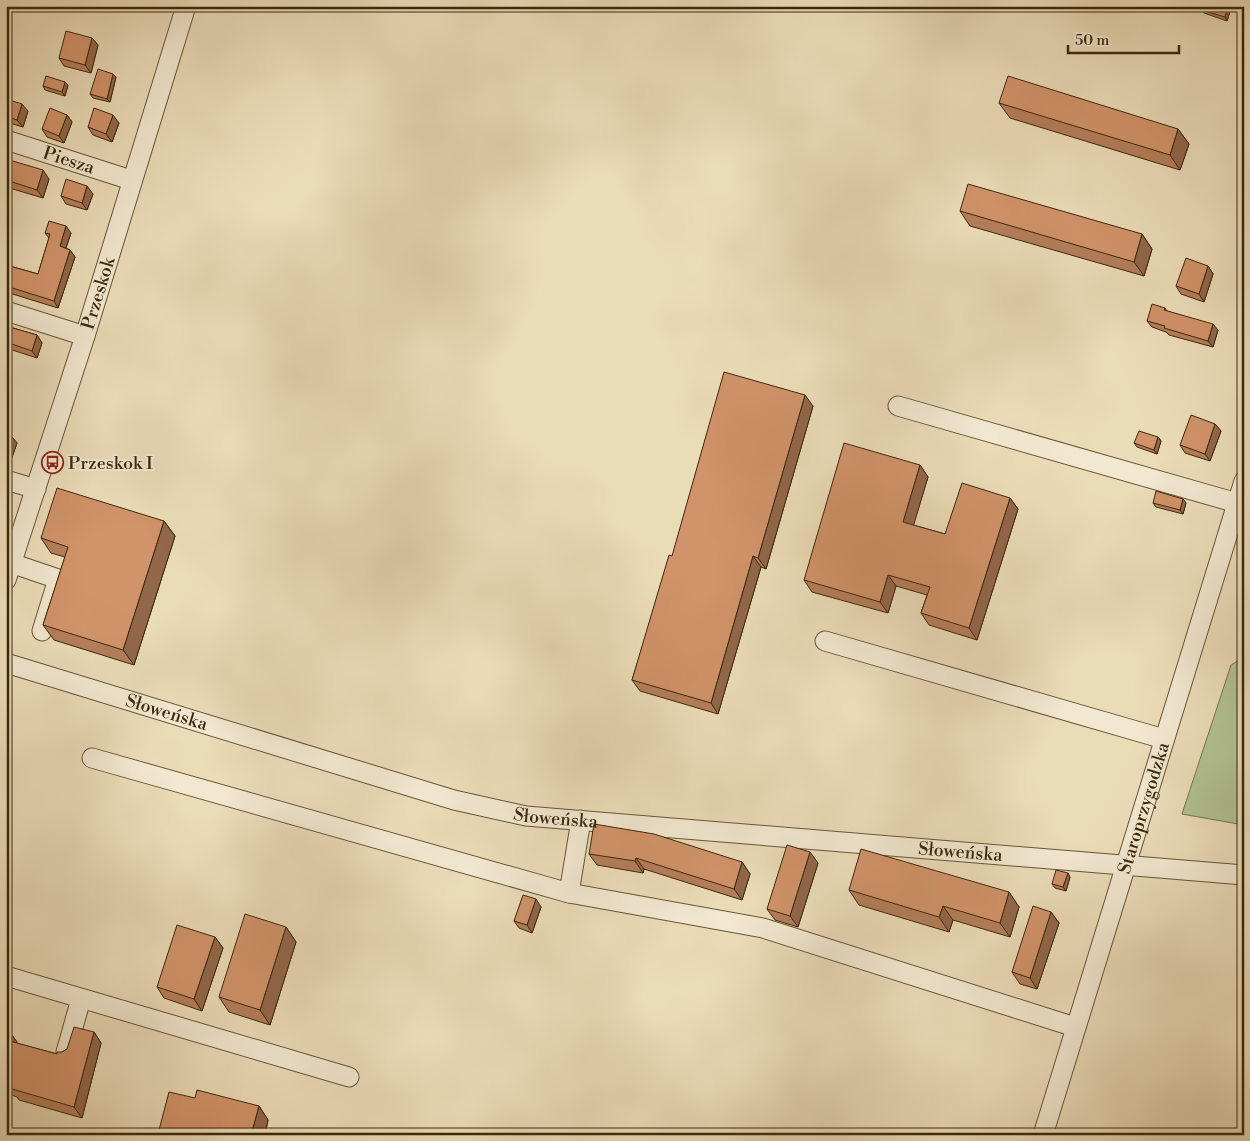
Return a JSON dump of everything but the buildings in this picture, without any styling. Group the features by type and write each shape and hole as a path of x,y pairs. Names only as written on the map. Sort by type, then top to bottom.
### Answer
{"street":[{"name":"Przeskok","path":"9,571 85,336 131,180 186,6"},
{"name":"Piesza","path":"6,140 131,180"},
{"path":"6,311 85,336"},
{"path":"898,406 1237,503"},
{"path":"6,480 36,489"},
{"name":"Staroprzygodzka","path":"1042,1135 1244,481"},
{"path":"9,571 58,579 42,632"},
{"path":"825,641 1164,739"},
{"name":"Słoweńska","path":"6,663 454,800 526,816 1244,875"},
{"path":"92,758 569,893 763,928 1075,1028"},
{"path":"569,893 581,820"},
{"path":"6,976 349,1077"},
{"path":"66,1052 81,999"}],"green space":[{"path":"1244,657 1244,825 1182,814 1231,665"}],"place":[{"name":"Przeskok I","path":"52,463"}]}
